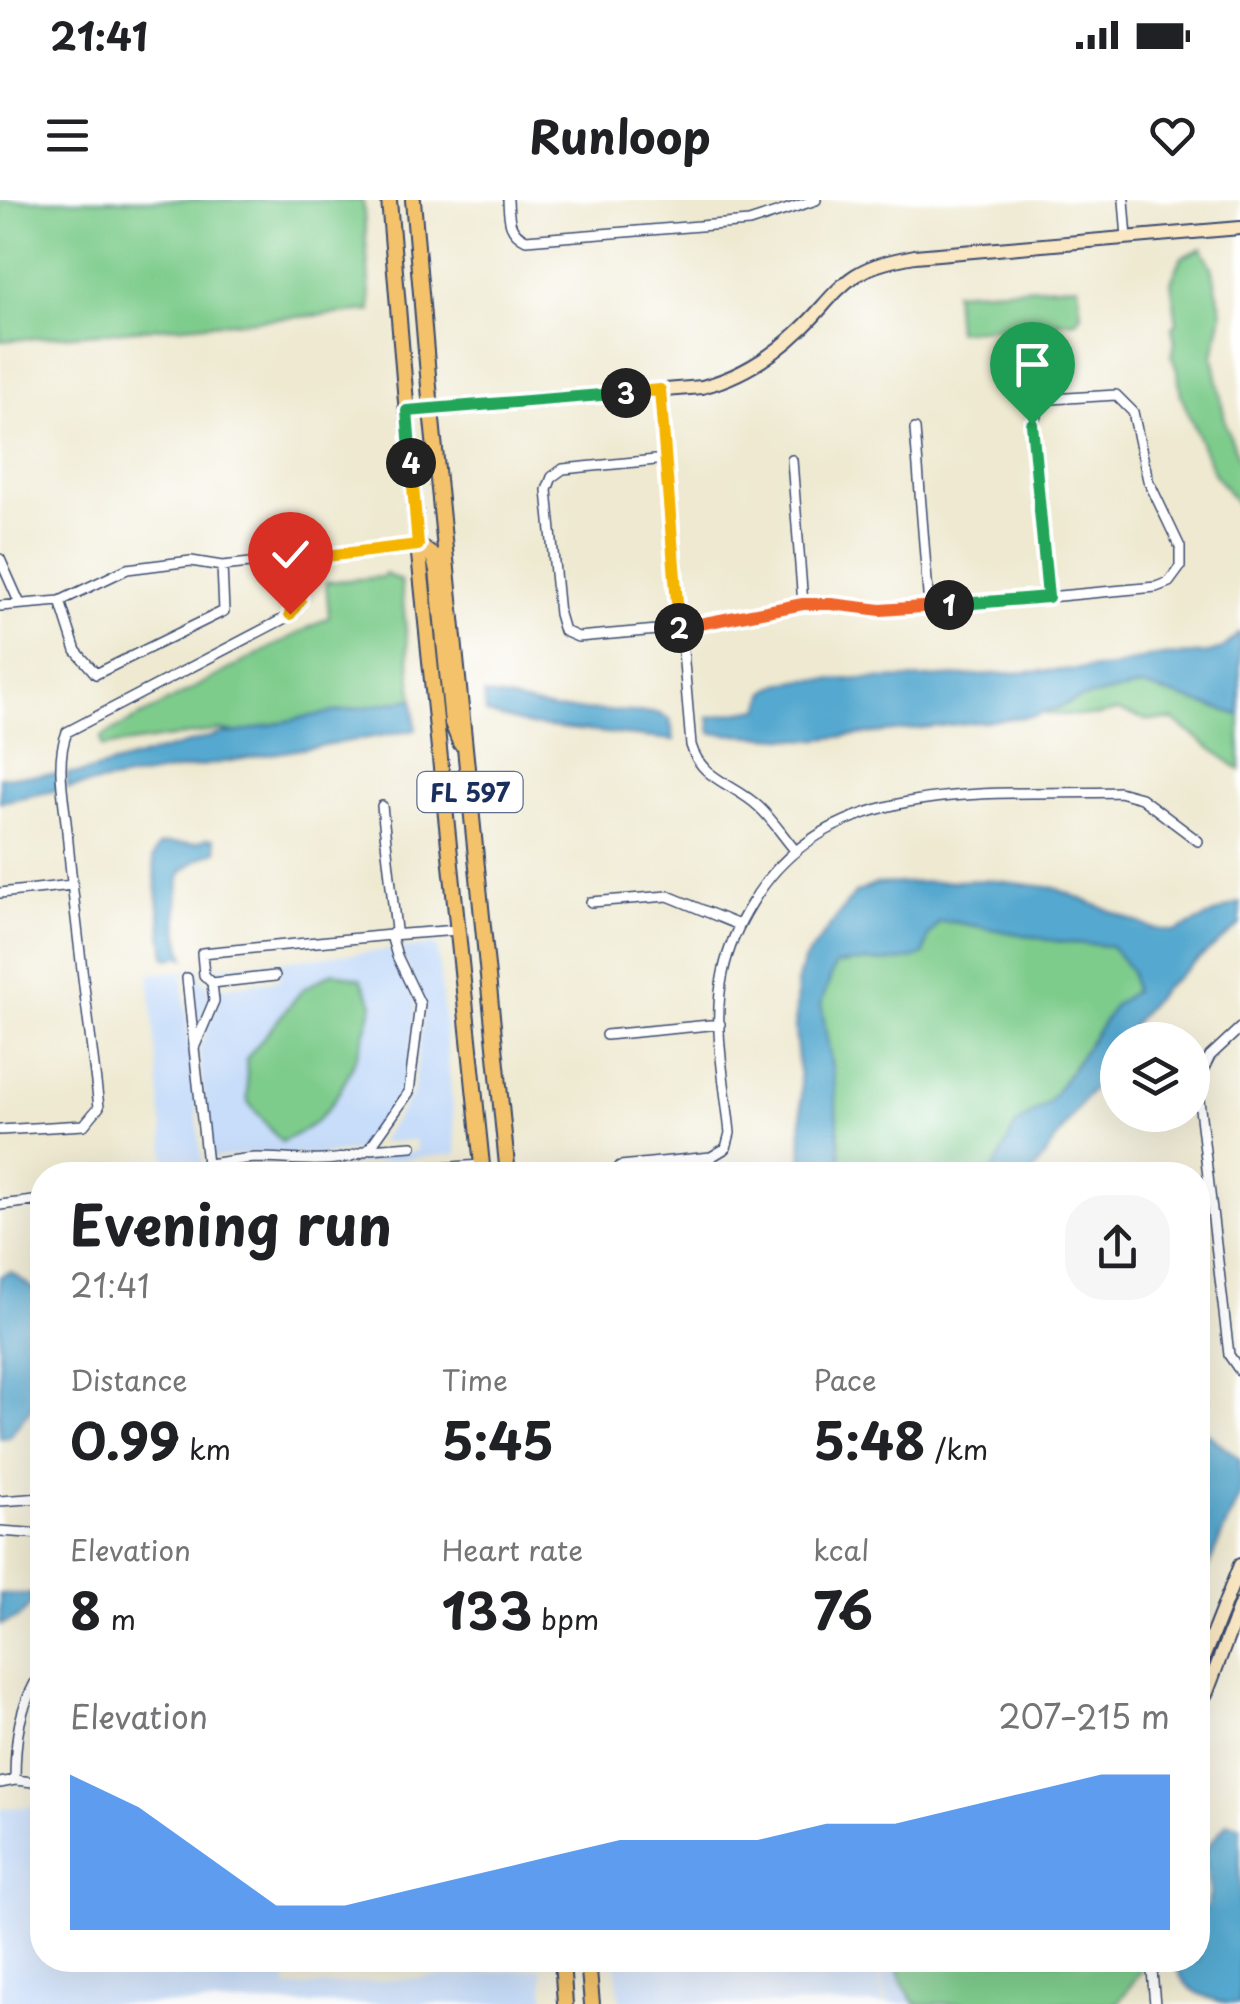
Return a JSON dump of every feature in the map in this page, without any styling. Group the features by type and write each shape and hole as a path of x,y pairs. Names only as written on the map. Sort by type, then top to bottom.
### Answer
{"main road":[{"name":"FL 597","path":"389,200 418,545 484,1162"},
{"name":"FL 597","path":"413,200 507,1162"},
{"path":"418,545 433,556 437,570 452,723 466,759"},
{"path":"563,1972 566,2004"},
{"path":"589,1972 592,2004"}],"street":[{"path":"508,200 509,224 515,235 526,240 750,222 816,200"},
{"path":"1124,200 1127,238"},
{"path":"407,411 702,386 748,370 800,330 843,284 886,262 915,256 1240,228"},
{"path":"660,390 690,746 707,773 758,806 794,849"},
{"path":"666,460 563,470 552,477 547,490 564,631 578,637 680,628 803,604 881,610 928,607 1048,597 1156,588 1170,582 1180,568 1180,547 1148,480 1133,412 1116,395 1051,399 1040,405 1032,424 1048,597"},
{"path":"915,429 928,607"},
{"path":"792,460 803,604"},
{"path":"0,606 60,601 126,570 191,561 222,566 418,545"},
{"path":"0,1130 84,1124 99,1107 60,749 67,732 290,614 300,600 299,570 309,558"},
{"path":"0,559 20,604"},
{"path":"60,601 76,651 96,674 224,611 222,566"},
{"path":"665,1162 710,1158 726,1148 730,1133 720,1024 722,974 739,925 763,884 794,849 836,822 900,802 1119,792 1141,798 1198,841"},
{"path":"369,1150 408,1092 420,1004 392,936 396,930 382,806"},
{"path":"0,894 72,885"},
{"path":"590,902 668,896 739,925"},
{"path":"194,1048 214,1001 212,983 204,975 202,954 458,930"},
{"path":"212,983 276,976"},
{"path":"187,978 207,1162"},
{"path":"606,1035 720,1024"},
{"path":"1206,1162 1197,1083 1210,1056 1240,1028"},
{"path":"222,1162 251,1158 318,1160 412,1146"},
{"path":"1210,1194 1229,1355 1240,1371"},
{"path":"0,1205 30,1201"},
{"path":"0,1501 30,1499"},
{"path":"0,1531 30,1533"},
{"path":"1210,1679 1240,1565"},
{"path":"1210,1652 1240,1605"},
{"path":"15,1780 15,1742 22,1708 30,1693"},
{"path":"0,1782 30,1782"},
{"path":"1152,1972 1155,2004"}],"shaded area":[{"path":"437,945 457,1154 352,1162 370,1155 417,1151 415,1140 379,1143 413,1093 425,1005 400,949"},
{"path":"391,950 416,1005 404,1089 366,1145 355,1151 318,1155 251,1153 211,1158 199,1049 218,1003 217,988 281,980 279,970 214,978 208,968","holes":["303,989 365,1038 352,1061 246,1060"]},
{"path":"199,969 208,986 209,1000 197,1029 191,973 182,974 202,1162 166,1162 149,974"},
{"path":"30,1806 30,1972 285,1972 287,1988 491,1972 542,1972 545,2004 0,2004 0,1809"},
{"path":"616,1972 877,1972 884,2004 620,2004"},
{"path":"881,1972 900,1972 916,2004 889,2004"}],"green space":[{"path":"0,200 363,200 371,311 0,341"},
{"path":"1202,248 1212,267 1222,313 1213,356 1226,425 1240,462 1240,508 1214,473 1181,396 1172,357 1172,327 1177,323 1171,282 1182,257"},
{"path":"1078,285 1081,314 1076,321 957,331 954,292"},
{"path":"385,574 401,581 413,699 236,733 220,730 102,747 101,737 329,617 326,582"},
{"path":"1143,686 1240,715 1240,770 1173,720 1147,720 1118,711 1095,716 1043,714 1082,698"},
{"path":"939,922 1111,946 1131,971 1134,991 1100,1022 1050,1101 1016,1125 998,1162 841,1162 834,1080 821,1003 835,965 924,954 927,937"},
{"path":"333,972 361,979 373,1004 369,1020 350,1071 332,1103 309,1127 281,1142 248,1102 246,1059 303,989"},
{"path":"900,1972 1141,1972 1117,2004 916,2004"}],"water":[{"path":"1240,633 1240,715 1143,686 1082,698 1034,716 810,740 711,733 709,717 760,709 766,692 779,684 1116,667 1148,657 1209,653 1222,649"},
{"path":"484,694 553,709 657,713 670,719 674,740 530,725 486,713"},
{"path":"413,699 416,730 68,788 67,773 82,773 224,733"},
{"path":"57,774 59,790 0,802 0,777"},
{"path":"214,839 217,851 181,872 177,915 185,958 169,959 165,956 153,858 158,846 195,843"},
{"path":"988,880 1055,888 1151,928 1175,932 1240,902 1240,925 1164,988 1135,1022 1103,1022 1115,1005 1134,991 1131,971 1111,946 939,922 928,937 924,954 904,960 835,965 821,1004 834,1080 841,1162 802,1162 795,1031 797,984 803,962 855,893 876,884"},
{"path":"1100,1027 1100,1082 1040,1162 998,1162 1016,1125 1050,1101"},
{"path":"11,1272 30,1286 30,1410 9,1437 0,1438 0,1276"},
{"path":"1210,1435 1240,1459 1240,1494 1210,1562"},
{"path":"0,1594 30,1594 30,1605 18,1618 0,1625"},
{"path":"1227,1823 1240,1826 1240,2004 1198,1993 1179,1972 1210,1972 1210,1844"}],"route":[{"path":"290,614 300,600 299,570 309,558 418,545 407,411 660,390 680,628 803,604 881,610 1048,597 1032,424"}]}
